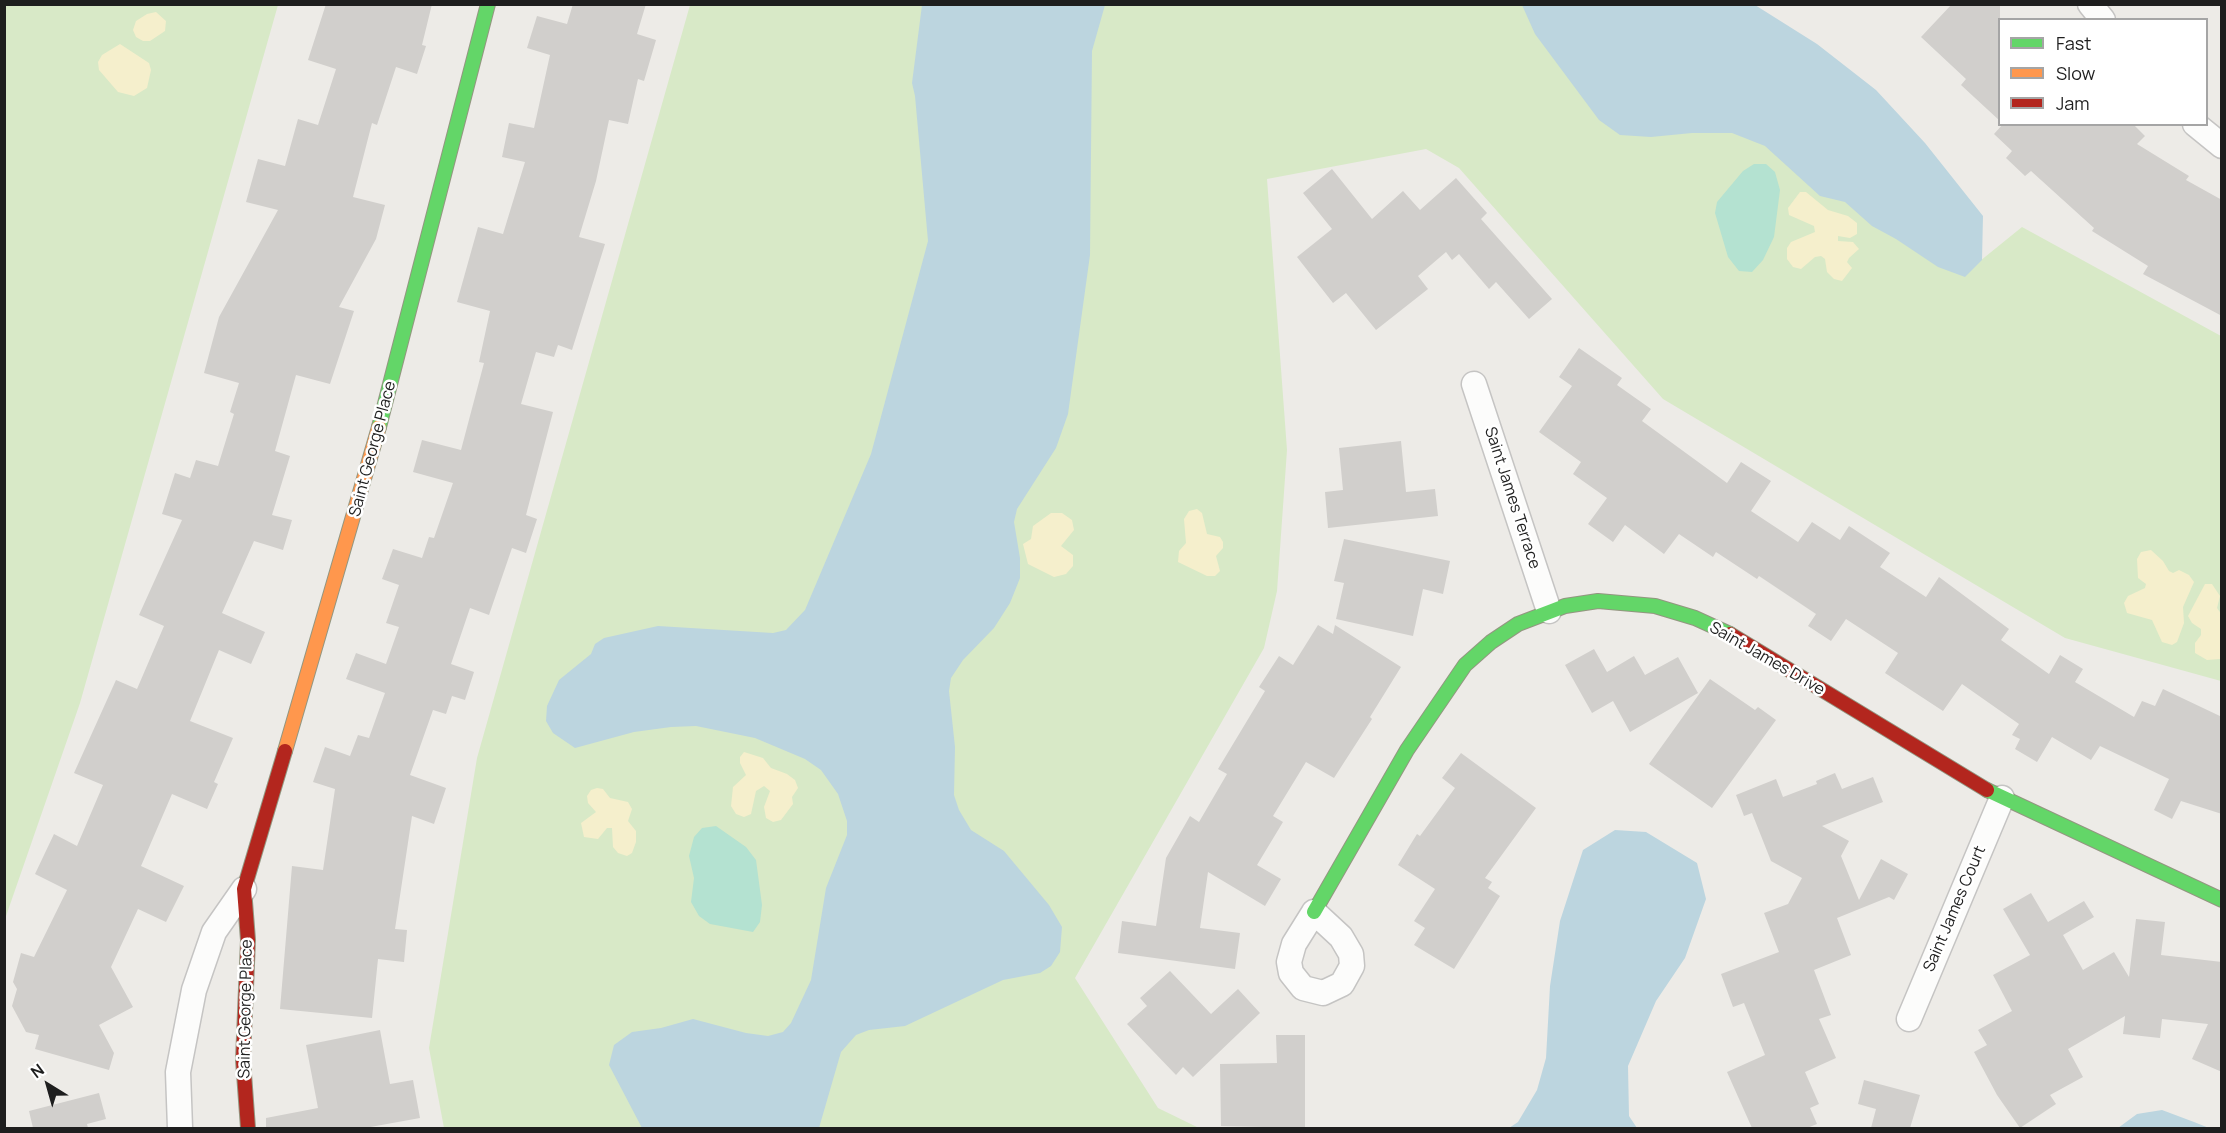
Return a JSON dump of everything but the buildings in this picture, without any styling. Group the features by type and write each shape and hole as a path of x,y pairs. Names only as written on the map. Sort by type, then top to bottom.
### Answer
{"street":[{"name":"Saint George Place","path":"180,1128 178,1072 184,1030 194,990 214,932 244,889 356,513 488,4"},
{"path":"2090,4 2101,18"},
{"path":"2197,126 2222,146"},
{"name":"Saint James Terrace","path":"1474,384 1549,611"},
{"name":"Saint James Drive","path":"1314,912 1407,750 1465,665 1491,642 1518,624 1549,611 1598,601 1655,606 1695,618 1729,633 1928,756 2002,798 2222,900"},
{"name":"Saint James Court","path":"1909,1019 2002,798"},
{"name":"Saint George Place","path":"244,889 248,940 243,1060 248,1128"}],"green space":[{"path":"4,5 278,5 80,703 5,919"},
{"path":"690,5 1566,5 1980,261 2022,227 2221,336 2221,681 2065,638 1663,399 1459,168 1426,149 1267,179 1287,450 1277,591 1264,648 1075,978 1158,1108 1199,1128 444,1128 429,1048 477,758"},
{"path":"1754,164 1766,164 1775,172 1780,190 1774,237 1763,260 1752,272 1739,271 1728,257 1715,213 1717,202 1743,171"},
{"path":"716,826 746,847 756,860 762,905 760,922 753,932 710,924 699,916 691,902 694,878 689,856 694,837 702,828"}],"sand":[{"path":"156,12 166,21 165,31 150,41 143,41 136,37 133,30 136,21 147,14"},
{"path":"120,44 149,63 151,70 147,88 134,96 118,92 99,70 98,62 102,55"},
{"path":"1800,192 1806,192 1828,210 1848,216 1857,223 1857,234 1850,238 1838,236 1838,241 1853,242 1859,249 1849,258 1847,262 1852,268 1842,281 1834,279 1827,272 1825,259 1821,256 1815,257 1801,269 1793,267 1787,259 1787,248 1791,242 1815,232 1814,226 1789,215 1788,208"},
{"path":"1197,509 1202,513 1207,534 1220,537 1223,542 1223,548 1216,556 1220,571 1215,576 1207,576 1178,562 1179,551 1186,543 1184,519 1189,511"},
{"path":"1051,513 1062,513 1072,520 1074,530 1061,546 1073,555 1073,566 1066,574 1054,577 1028,564 1023,544 1031,539 1033,526"},
{"path":"2151,550 2163,561 2169,571 2173,573 2179,570 2189,575 2194,582 2183,607 2184,623 2177,642 2172,645 2162,642 2152,620 2127,613 2124,603 2128,596 2145,588 2146,584 2138,578 2137,559 2141,552"},
{"path":"2205,584 2212,584 2220,596 2217,608 2222,615 2220,659 2207,660 2195,653 2195,643 2201,635 2201,629 2192,623 2188,616"},
{"path":"744,752 763,758 771,768 795,780 798,788 792,797 793,804 781,820 773,822 766,818 764,807 770,791 764,786 756,791 751,814 744,817 736,814 731,806 733,787 746,775 740,763 740,757"},
{"path":"603,789 610,798 628,802 632,809 628,821 636,831 636,842 632,853 627,856 618,853 613,847 612,828 607,828 598,839 584,837 581,823 596,812 588,803 587,796 591,790"}],"water":[{"path":"922,5 1105,5 1092,51 1090,255 1068,414 1056,448 1017,509 1014,522 1020,558 1020,578 1010,603 994,628 963,660 951,678 949,691 955,747 954,795 959,810 971,830 1004,851 1049,905 1062,927 1060,952 1051,966 1040,973 1003,980 905,1026 869,1030 856,1035 841,1052 819,1128 642,1128 609,1065 614,1045 632,1032 661,1028 693,1019 746,1033 768,1036 783,1032 791,1023 811,980 826,888 847,835 847,821 838,794 821,770 805,759 755,738 696,726 671,727 634,732 575,748 553,733 546,721 547,706 559,680 591,654 595,644 604,638 658,626 773,633 786,630 805,610 871,454 928,241 912,83"},
{"path":"1522,5 1755,5 1817,44 1876,90 1925,143 1983,216 1982,260 1965,277 1938,267 1872,226 1845,202 1820,196 1765,146 1732,133 1692,133 1651,137 1620,135 1599,120 1535,34"},
{"path":"1615,830 1646,832 1697,863 1706,899 1685,958 1656,1001 1628,1066 1629,1116 1637,1128 1509,1128 1518,1122 1537,1090 1546,1058 1550,986 1560,921 1583,850"},
{"path":"2162,1110 2209,1128 2118,1128 2137,1114"}],"traffic: fast":[{"path":"379,427 488,4"},
{"path":"1314,912 1407,750 1465,665 1491,642 1518,624 1565,606 1598,601 1655,606 1695,618 1730,634"},
{"path":"1987,790 2222,900"}],"traffic: slow":[{"path":"285,751 379,427"}],"traffic: jam":[{"path":"1730,634 1987,790"},
{"path":"248,1128 243,1060 248,940 244,889 285,751"}]}
